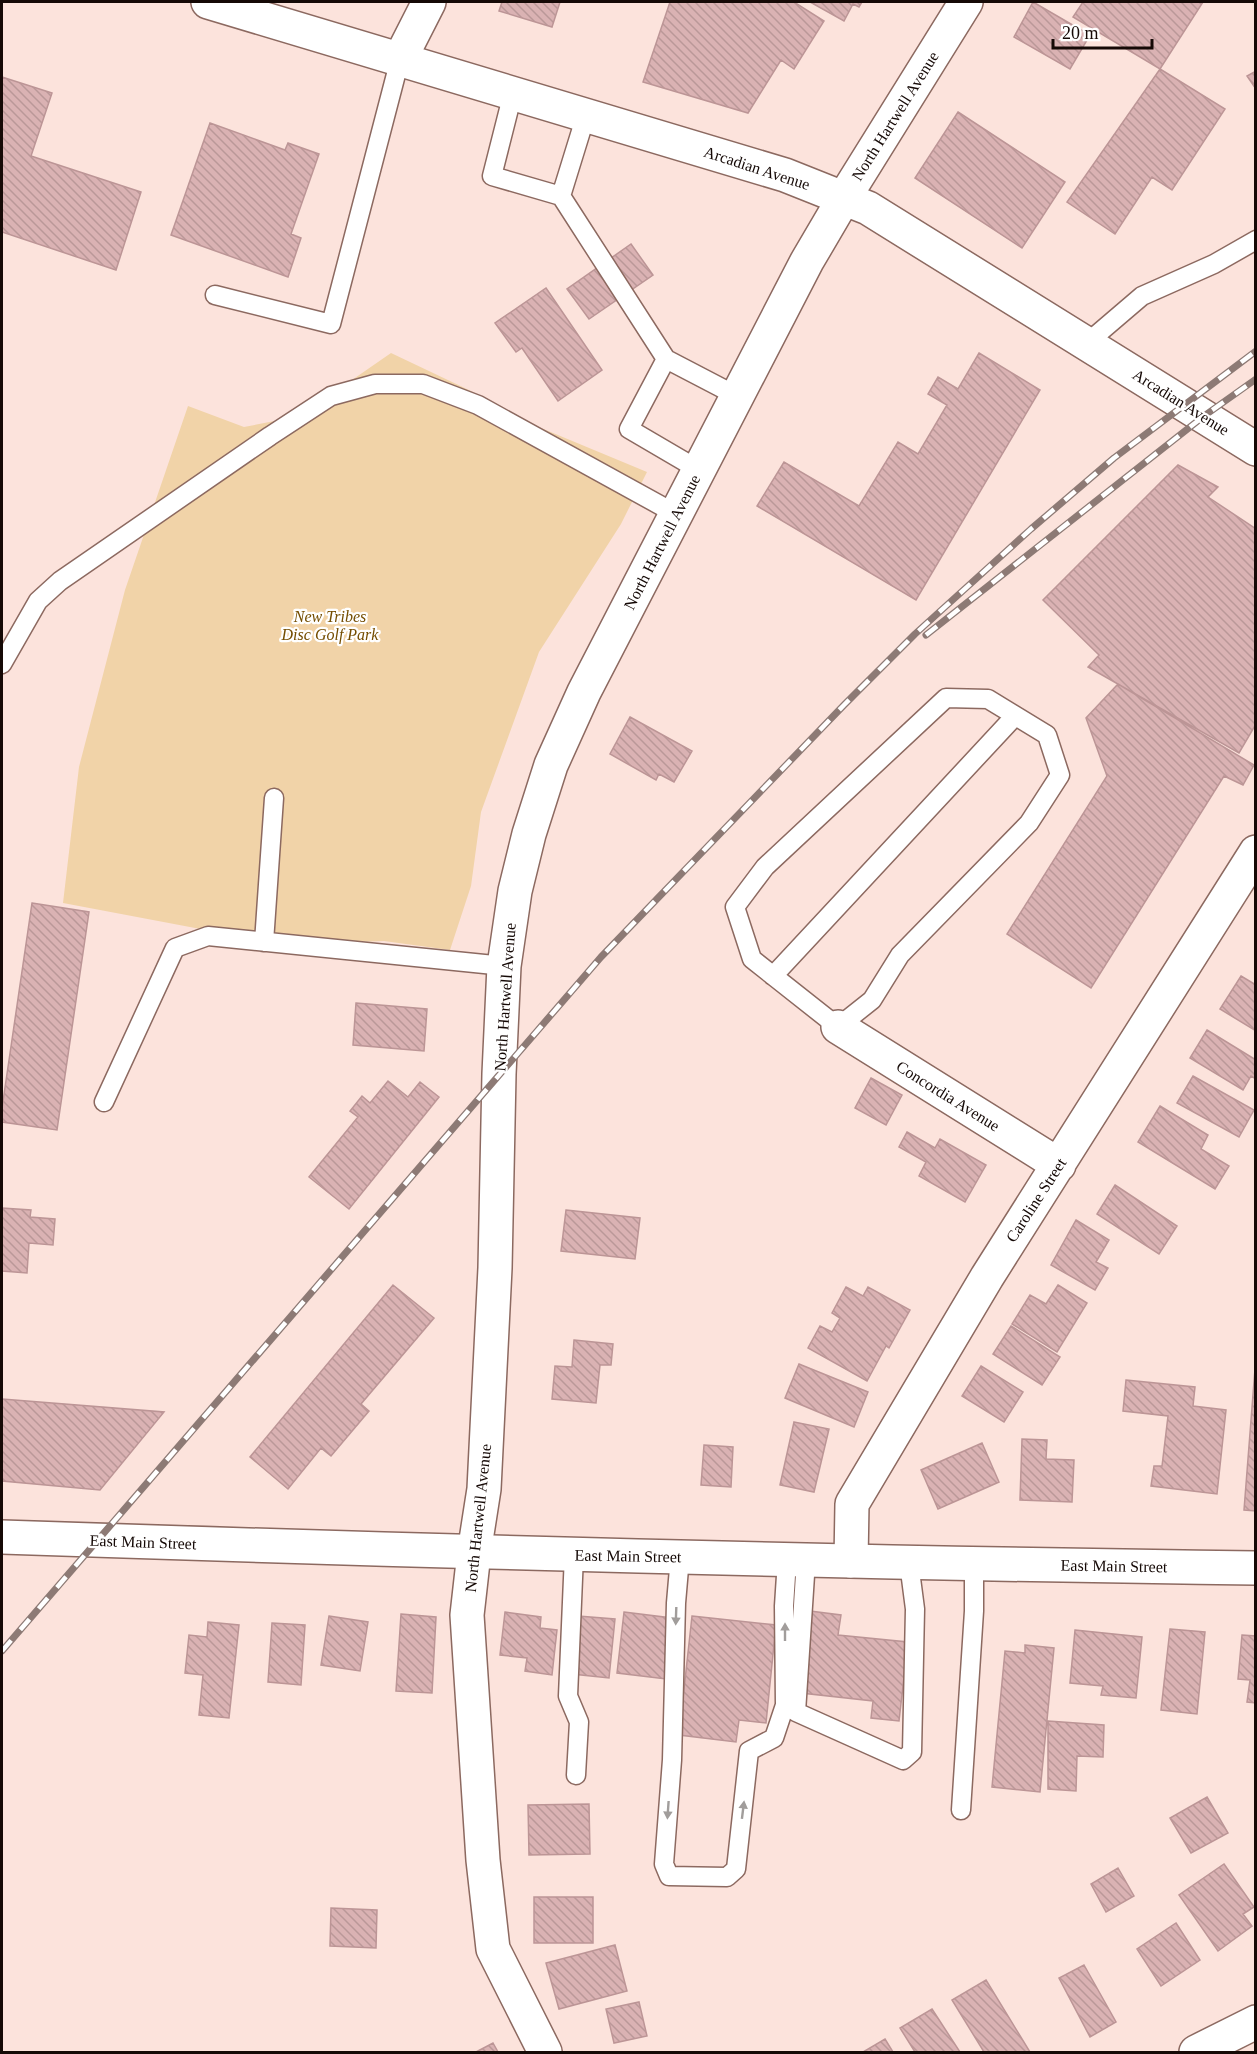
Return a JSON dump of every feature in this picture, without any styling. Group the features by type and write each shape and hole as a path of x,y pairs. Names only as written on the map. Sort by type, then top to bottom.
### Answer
{"street":[{"name":"Arcadian Avenue","path":"208,2 785,175 868,208 1256,449"},
{"path":"400,59 429,2"},
{"name":"North Hartwell Avenue","path":"545,2052 493,1949 483,1860 467,1615 484,1489 495,1280 499,1074 504,966 515,891 529,834 551,765 584,692 811,254 966,2"},
{"name":"Caroline Street","path":"851,1561 852,1504 987,1277 1256,852"},
{"name":"Concordia Avenue","path":"838,1027 1059,1165"},
{"name":"East Main Street","path":"2,1537 474,1553 1256,1568"},
{"path":"1196,2052 1256,2022"}],"lane":[{"path":"215,295 331,324 400,59"},
{"path":"513,93 492,176 561,196 666,359 737,396"},
{"path":"561,196 586,115"},
{"path":"1087,343 1142,296 1214,264 1256,240"},
{"path":"666,359 629,429 699,470"},
{"path":"2,664 38,600 60,581 331,396 375,384 423,384 478,405 676,514"},
{"path":"946,698 988,699 1015,716 1047,735 1060,775 1029,823 900,955 872,1000 838,1027 752,959 735,907 765,867 946,698"},
{"path":"773,976 1015,716"},
{"path":"264,942 274,798"},
{"path":"104,1102 175,948 208,936 504,966"},
{"path":"574,1555 568,1696 579,1722 576,1775"},
{"path":"680,1557 676,1603 672,1760 664,1864 669,1876 727,1876 736,1869 749,1751 774,1738 785,1705 784,1606 796,1560"},
{"path":"796,1560 796,1712 903,1760 912,1752 915,1609 909,1563"},
{"path":"961,1810 974,1611 974,1564"}],"green space":[{"name":"New Tribes Disc Golf Park","path":"391,353 541,428 647,472 621,524 539,652 481,812 471,886 450,950 384,941 329,943 258,940 63,903 79,767 125,590 188,406 244,427 300,416"}],"building":[{"path":"502,2 560,2 552,27 499,11"},
{"path":"670,2 794,2 824,21 794,69 781,60 748,113 643,82"},
{"path":"810,2 862,2 859,7 853,4 844,21"},
{"path":"1033,2 1090,35 1070,69 1014,37"},
{"path":"1083,2 1203,2 1160,69 1073,17"},
{"path":"1160,69 1225,109 1172,190 1152,177 1115,234 1067,202"},
{"path":"1256,71 1256,89 1247,76"},
{"path":"2,77 52,93 31,156 141,192 116,270 2,232"},
{"path":"958,112 1065,182 1022,248 915,178"},
{"path":"210,123 285,150 288,143 319,154 291,234 301,238 288,277 171,235"},
{"path":"631,244 653,275 589,319 567,289"},
{"path":"546,288 602,370 558,401 522,348 516,352 495,323"},
{"path":"979,353 1040,390 916,600 757,506 784,462 859,506 898,442 918,454 947,405 928,394 938,377 958,389"},
{"path":"1178,465 1218,487 1208,497 1256,529 1256,724 1239,753 1088,667 1099,655 1043,600"},
{"path":"1118,684 1254,765 1243,785 1224,776 1091,988 1007,934 1107,776 1086,718"},
{"path":"630,717 692,751 674,782 659,774 656,780 610,754"},
{"path":"32,903 89,912 57,1130 2,1122 2,1108"},
{"path":"1241,976 1256,985 1256,1031 1220,1009"},
{"path":"356,1003 427,1009 424,1051 353,1045"},
{"path":"1207,1030 1256,1060 1256,1079 1251,1076 1243,1090 1190,1058"},
{"path":"1193,1076 1254,1110 1239,1137 1177,1103"},
{"path":"871,1078 902,1095 886,1125 855,1108"},
{"path":"388,1081 408,1097 420,1082 439,1097 349,1209 309,1177 358,1117 350,1111 362,1096 370,1103"},
{"path":"1160,1106 1208,1135 1201,1149 1229,1166 1215,1189 1138,1142"},
{"path":"907,1132 935,1148 940,1139 986,1165 965,1202 919,1176 926,1162 899,1147"},
{"path":"1115,1185 1177,1226 1159,1254 1097,1214"},
{"path":"2,1208 31,1210 30,1217 55,1219 53,1245 29,1243 27,1273 2,1271"},
{"path":"566,1210 640,1218 635,1259 561,1251"},
{"path":"1076,1220 1109,1240 1096,1262 1108,1268 1095,1290 1051,1265"},
{"path":"393,1285 434,1318 361,1404 369,1411 331,1456 321,1448 288,1489 250,1457"},
{"path":"1058,1285 1087,1303 1057,1352 1012,1324 1030,1295 1046,1304"},
{"path":"846,1287 863,1296 868,1287 910,1310 889,1348 886,1346 867,1381 808,1348 820,1326 832,1332 840,1318 832,1313"},
{"path":"1011,1326 1060,1357 1042,1385 993,1354"},
{"path":"574,1340 613,1344 611,1365 600,1365 596,1403 552,1399 555,1366 572,1367"},
{"path":"1256,1356 1256,1511 1244,1510"},
{"path":"799,1364 868,1392 854,1427 785,1398"},
{"path":"981,1366 1023,1392 1004,1422 962,1396"},
{"path":"1126,1380 1195,1387 1193,1406 1226,1410 1217,1494 1151,1486 1154,1466 1162,1466 1168,1416 1123,1411"},
{"path":"2,1399 164,1412 100,1490 2,1481"},
{"path":"794,1422 829,1429 814,1492 780,1485"},
{"path":"1022,1439 1047,1440 1046,1459 1074,1460 1072,1502 1020,1500"},
{"path":"982,1443 999,1482 938,1509 921,1470"},
{"path":"704,1445 733,1447 731,1487 701,1485"},
{"path":"810,1611 841,1615 838,1635 908,1642 899,1721 871,1718 873,1701 801,1693"},
{"path":"505,1612 541,1617 540,1628 557,1630 552,1675 525,1671 527,1658 500,1655"},
{"path":"624,1612 672,1618 666,1679 617,1673"},
{"path":"401,1614 436,1617 432,1693 396,1691"},
{"path":"329,1616 368,1622 360,1671 321,1665"},
{"path":"578,1616 615,1619 609,1678 572,1674"},
{"path":"692,1616 776,1625 766,1723 739,1720 736,1742 679,1735"},
{"path":"208,1622 239,1625 229,1718 199,1715 203,1675 185,1673 189,1635 207,1637"},
{"path":"272,1623 305,1625 301,1685 268,1682"},
{"path":"1170,1629 1205,1632 1197,1714 1161,1710"},
{"path":"1075,1630 1142,1637 1136,1698 1101,1695 1103,1686 1070,1683"},
{"path":"1242,1635 1256,1636 1256,1703 1247,1702 1250,1680 1238,1679"},
{"path":"1025,1645 1054,1648 1040,1792 992,1787 1005,1651 1025,1653"},
{"path":"1048,1721 1104,1725 1103,1757 1077,1756 1076,1791 1048,1789"},
{"path":"1207,1797 1228,1833 1191,1853 1170,1818"},
{"path":"589,1804 590,1854 529,1855 528,1805"},
{"path":"1224,1864 1254,1907 1243,1914 1252,1926 1218,1951 1179,1895"},
{"path":"1118,1868 1134,1896 1106,1912 1091,1884"},
{"path":"534,1897 593,1897 593,1943 534,1943"},
{"path":"331,1908 377,1910 376,1948 330,1946"},
{"path":"1176,1923 1200,1960 1161,1986 1137,1949"},
{"path":"615,1945 627,1991 559,2009 546,1963"},
{"path":"1084,1965 1116,2022 1090,2037 1059,1978"},
{"path":"986,1980 1030,2052 984,2052 952,2000"},
{"path":"639,2002 647,2036 614,2043 606,2009"},
{"path":"932,2009 960,2052 915,2052 900,2028"},
{"path":"885,2039 893,2052 863,2052"},
{"path":"493,2043 498,2052 476,2052"}],"railway":[{"path":"2,1651 601,957 844,705 915,634 1031,529 1114,458 1256,351"},
{"path":"926,635 1204,416 1256,379"}]}
